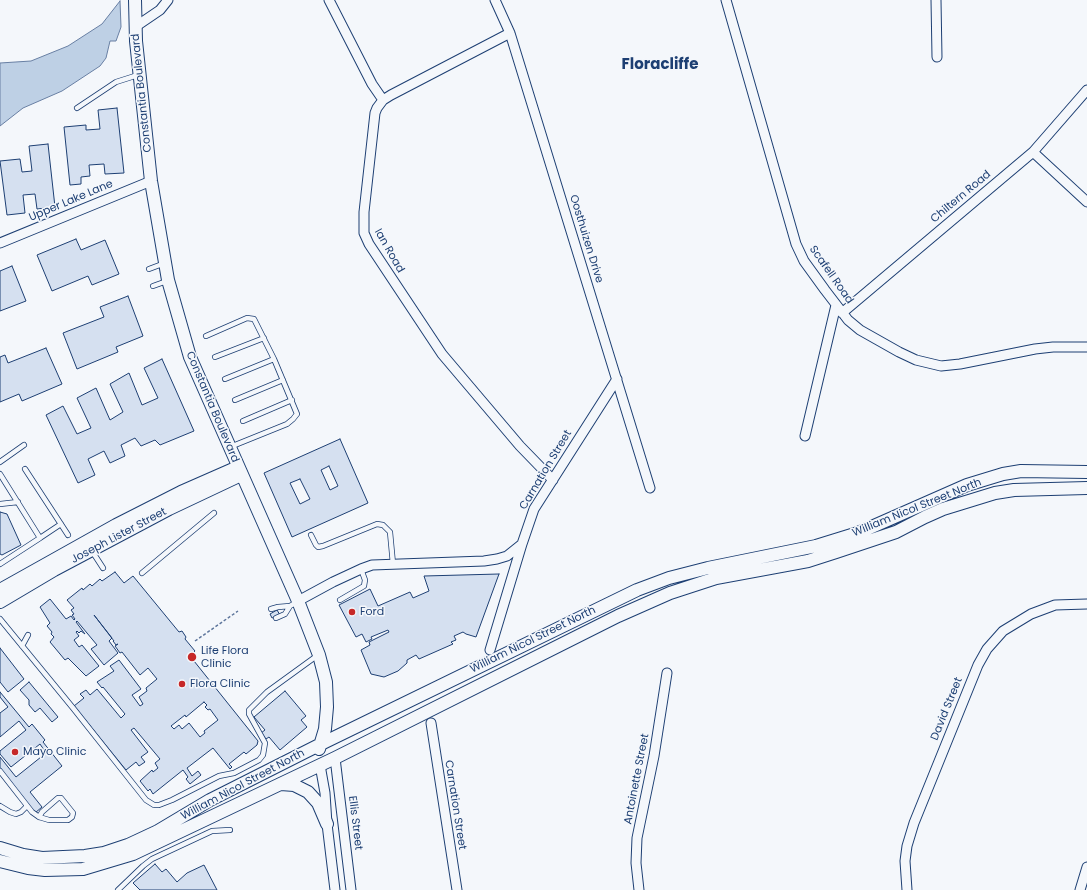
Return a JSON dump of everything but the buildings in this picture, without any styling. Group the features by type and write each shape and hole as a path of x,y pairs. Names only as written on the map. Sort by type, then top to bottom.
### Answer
{"main road":[{"name":"Constantia Boulevard","path":"135,0 135,27 151,181 168,280 190,357 294,603 319,655 326,682 327,707 325,728 319,745 320,765"},
{"name":"Joseph Lister Street","path":"0,602 158,503 239,471"},
{"name":"William Nicol Street North","path":"0,848 23,855 42,858 85,856 104,853 128,845 158,831 210,800 319,745 637,590 669,578 708,568 816,546 851,536 884,523 931,500 967,485 1003,474 1020,471 1087,472"},
{"name":"William Nicol Street North","path":"0,861 28,868 45,870 83,869 104,864 133,854 166,839 335,758 618,616 670,593 716,578 808,561 896,532 943,509 995,493 1014,490 1087,488"},
{"name":"Joseph Lister Street","path":"0,590 89,545"},
{"path":"325,728 331,740 335,758"},
{"path":"280,784 294,785 308,792 318,802 327,824"}],"street":[{"path":"135,27 160,10 168,0"},
{"path":"329,0 372,84 383,100 510,33"},
{"name":"Oosthuizen Drive","path":"495,0 510,33 650,488"},
{"name":"Scafell Road","path":"726,0 796,244 804,261 842,313 855,326 899,352 916,360 935,366 960,364 1053,347 1087,347"},
{"path":"936,0 937,57"},
{"name":"Chiltern Road","path":"842,313 1033,152 1087,90"},
{"name":"Ian Road","path":"383,100 375,113 364,212 364,233 369,244 442,354 520,446 553,480"},
{"path":"1033,152 1087,202"},
{"name":"Upper Lake Lane","path":"0,243 151,181"},
{"path":"805,436 836,305"},
{"name":"Carnation Street","path":"490,650 522,544 534,510 617,379"},
{"path":"294,603 333,582 361,569 372,566 484,561 507,556 522,544"},
{"name":"David Street","path":"906,890 905,861 907,846 914,823 978,666 987,649 1003,631 1031,614 1055,605 1087,604"},
{"name":"Antoinette Street","path":"638,890 636,863 637,838 668,673"},
{"name":"Carnation Street","path":"430,723 456,890"},
{"name":"Ellis Street","path":"335,758 351,890"},
{"path":"320,765 325,793 335,890"},
{"path":"1080,890 1087,867"}],"lane":[{"path":"77,108 116,82 140,74"},
{"path":"149,269 165,263"},
{"path":"153,286 168,280"},
{"path":"206,336 247,318 254,319 274,359 297,414 287,424 229,447"},
{"path":"215,357 264,338"},
{"path":"226,379 274,359"},
{"path":"235,400 283,380"},
{"path":"243,421 292,400"},
{"path":"0,462 24,445"},
{"path":"25,470 68,535"},
{"path":"0,474 40,538"},
{"path":"0,504 18,502"},
{"path":"142,573 214,513"},
{"path":"0,564 61,524"},
{"path":"311,535 318,547 378,524 383,525 390,532 393,564"},
{"path":"89,545 103,568"},
{"path":"340,600 364,586 365,580 361,569"},
{"path":"271,609 294,603"},
{"path":"276,618 285,614 294,603"},
{"path":"0,619 146,800 154,805 159,805 172,800 219,776 234,774 259,760 263,756 265,743 249,714 249,710 267,692 319,655"},
{"path":"22,646 28,636"},
{"path":"0,771 27,806 39,817 46,820 68,820 72,817 73,813 61,798 58,798 42,812 39,817"},
{"path":"0,806 16,814 21,812 27,806"},
{"path":"118,890 152,859 212,831 230,830"}],"path":[{"path":"195,641 238,610"}],"water":[{"path":"120,1 121,27 116,41 110,41 106,58 100,66 62,91 23,108 0,126 0,63 31,61 68,46 102,24"}],"place":[{"name":"Ford","path":"352,612"},
{"name":"Life Flora Clinic","path":"192,657"},
{"name":"Flora Clinic","path":"182,684"},
{"name":"Mayo Clinic","path":"15,752"}],"district":[{"name":"Floracliffe","path":"660,65"}]}
